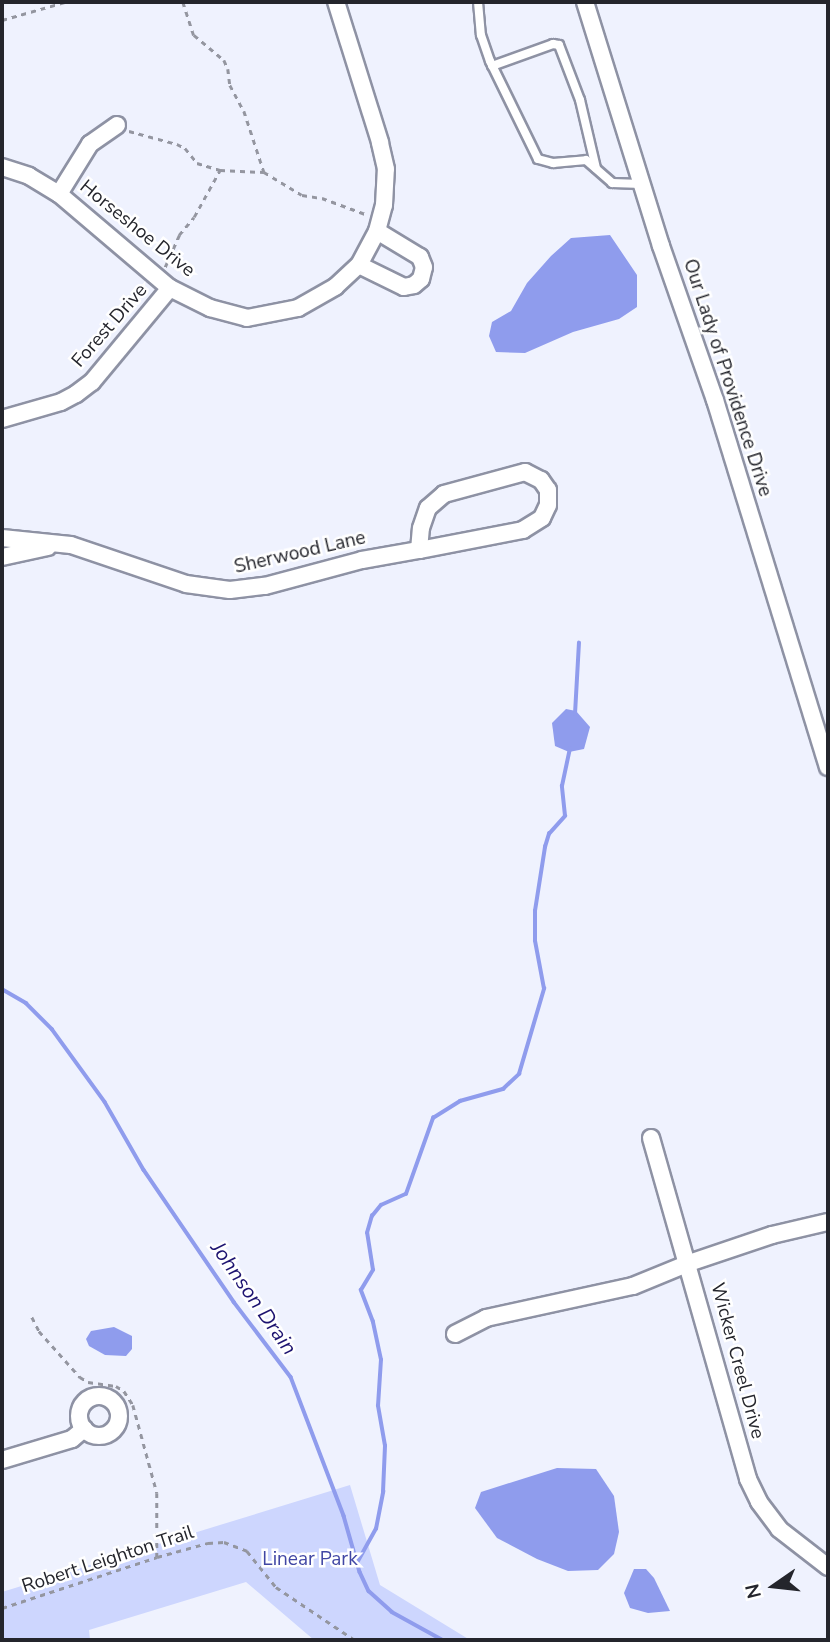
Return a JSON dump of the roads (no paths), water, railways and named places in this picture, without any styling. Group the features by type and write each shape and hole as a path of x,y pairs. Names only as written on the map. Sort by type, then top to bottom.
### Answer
{"street":[{"name":"Our Lady of Providence Drive","path":"585,2 642,184 715,400 828,767"},
{"name":"Horseshoe Drive","path":"2,167 29,177 59,194 170,288 210,308 247,318 298,308 335,287 359,265 379,225 386,169 380,142 335,5"},
{"path":"59,194 90,144 117,125"},
{"path":"359,265 404,287 414,285 422,279 424,267 421,257 379,225"},
{"name":"Forest Drive","path":"2,419 61,402 92,382 170,288"},
{"name":"Sherwood Lane","path":"2,538 71,545 186,584 230,590 265,586 362,560 419,550 523,530 542,517 548,505 548,490 541,480 525,472 444,494 428,508 421,528 419,550"},
{"name":"Sherwood Lane","path":"2,557 22,551 71,545"},
{"name":"Wicker Creel Drive","path":"651,1138 754,1492 779,1529 828,1567"},
{"path":"454,1334 486,1318 633,1286 689,1263 772,1235 828,1222"},
{"path":"2,1460 72,1438 84,1429"}],"lane":[{"path":"478,2 481,35 492,66 538,159 553,163 586,160 612,183 642,184"},
{"path":"492,66 553,44 559,46 580,100 596,168"}],"water":[{"path":"610,235 637,275 637,307 619,319 573,332 525,353 496,352 489,336 492,322 511,311 527,283 551,256 571,238"},
{"path":"566,709 576,711 590,727 584,749 569,752 555,746 552,723"},
{"path":"114,1327 132,1336 132,1349 126,1356 105,1355 89,1346 86,1339 91,1331"},
{"path":"557,1468 596,1469 614,1496 619,1532 614,1554 598,1570 568,1571 537,1559 497,1538 475,1508 481,1492"},
{"path":"634,1569 646,1569 654,1578 670,1611 648,1613 630,1608 624,1593"}],"waterway":[{"path":"575,714 579,643"},
{"path":"357,1563 376,1529 383,1492 385,1446 378,1406 381,1360 373,1322 361,1290 373,1270 367,1233 372,1216 381,1205 406,1194 433,1118 460,1101 503,1089 519,1074 544,989 535,941 535,911 549,834 565,816 562,786 570,749"},
{"name":"Johnson Drain","path":"2,989 26,1003 52,1029 105,1102 144,1170 234,1302 291,1377 344,1516 360,1572 369,1591 392,1612 443,1640"}],"park label":[{"name":"Linear Park","path":"310,1560"}]}
